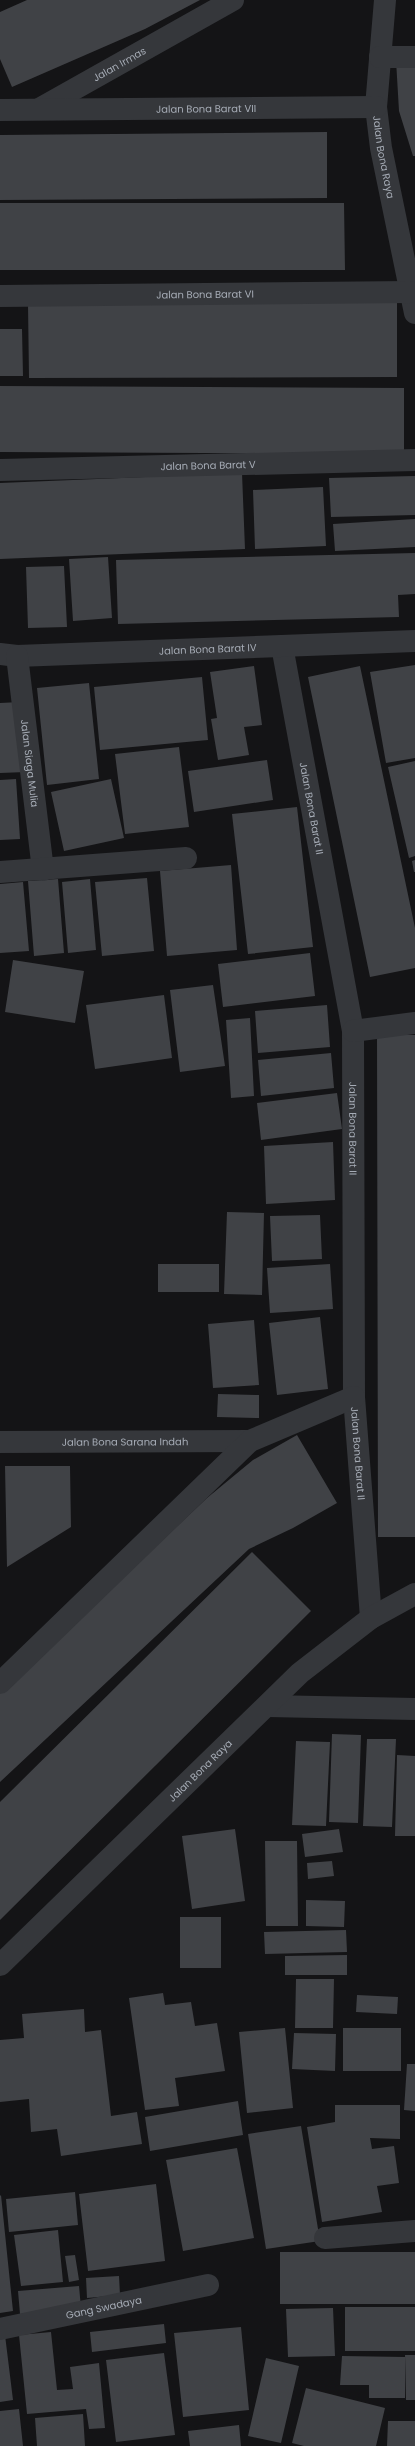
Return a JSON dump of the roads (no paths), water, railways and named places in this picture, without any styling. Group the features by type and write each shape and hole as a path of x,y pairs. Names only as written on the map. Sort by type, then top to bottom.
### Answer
{"street":[{"name":"Jalan Irmas","path":"0,110 36,110 233,0"},
{"name":"Jalan Bona Raya","path":"385,0 376,106 381,148 412,303"},
{"path":"380,58 415,57"},
{"name":"Jalan Bona Barat VII","path":"36,110 376,106"},
{"name":"Jalan Bona Barat VI","path":"0,296 412,303"},
{"name":"Jalan Bona Barat V","path":"0,470 415,460"},
{"name":"Jalan Bona Barat IV","path":"8,655 415,641"},
{"name":"Jalan Bona Barat II","path":"282,646 353,1031 354,1397 372,1618"},
{"name":"Jalan Siaga Mulia","path":"8,655 43,870"},
{"path":"0,872 43,870 186,858"},
{"path":"353,1031 415,1023"},
{"path":"0,1683 250,1441 354,1397"},
{"name":"Jalan Bona Sarana Indah","path":"0,1442 250,1441"},
{"name":"Jalan Bona Raya","path":"0,1965 268,1706 300,1673 372,1618 415,1594"},
{"path":"268,1706 415,1709"},
{"path":"325,2238 415,2231"},
{"name":"Gang Swadaya","path":"0,2329 208,2285"}]}
